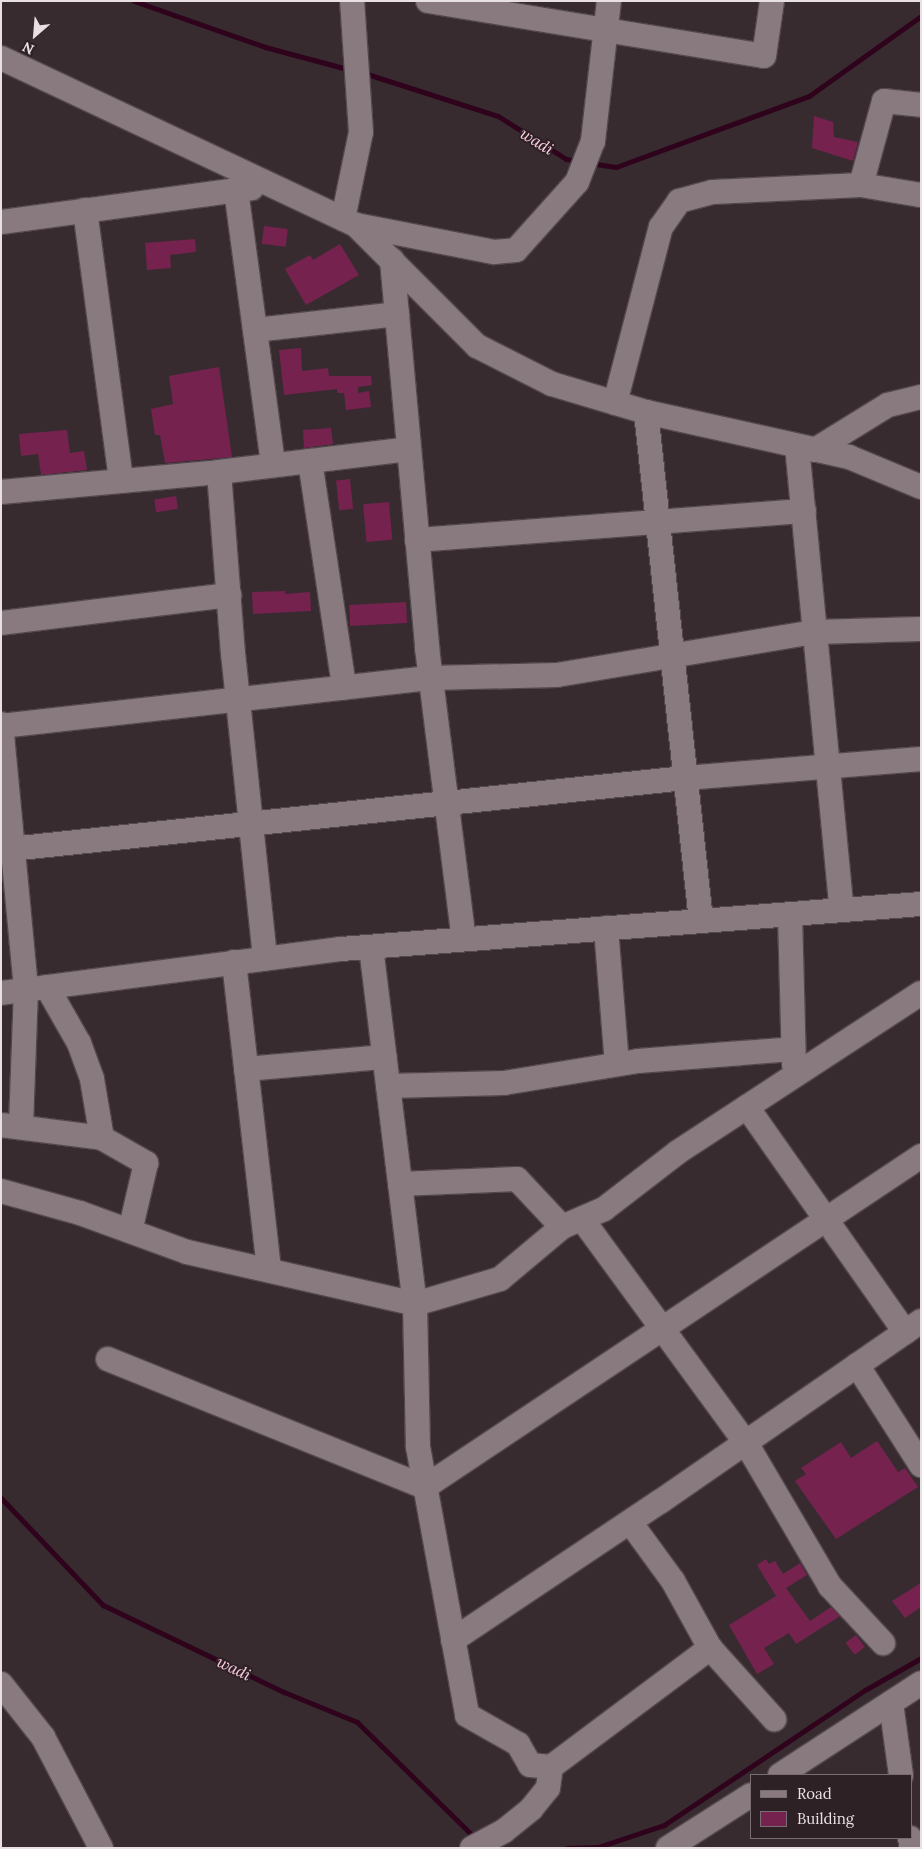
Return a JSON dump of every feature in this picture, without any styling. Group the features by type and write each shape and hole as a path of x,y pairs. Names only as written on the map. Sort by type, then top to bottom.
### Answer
{"street":[{"path":"350,222 361,132 352,1"},
{"path":"428,1 764,56 772,1"},
{"path":"1,58 350,222 494,252 516,250 577,182 593,141 604,31 609,1"},
{"path":"861,185 884,101 921,105"},
{"path":"1,222 271,185"},
{"path":"615,403 661,227 680,201 713,192 861,185 921,195"},
{"path":"236,190 273,465"},
{"path":"85,210 121,481"},
{"path":"350,222 392,260 477,346 552,384 646,412 849,457 921,487"},
{"path":"392,260 430,678 464,940"},
{"path":"255,330 396,314"},
{"path":"806,448 888,405 921,397"},
{"path":"646,412 700,921"},
{"path":"806,448 804,511 842,910"},
{"path":"1,492 219,472 409,449"},
{"path":"310,461 344,686"},
{"path":"219,472 228,594 265,958"},
{"path":"417,540 804,511"},
{"path":"1,623 228,594"},
{"path":"130,1231 146,1163 102,1138 11,1125 37,988 8,849 1,725 238,697 430,678 556,675 672,654 815,632 921,629"},
{"path":"8,849 685,778 828,765 921,760"},
{"path":"1,993 265,958 371,947 921,904"},
{"path":"790,914 794,1075"},
{"path":"606,928 617,1064"},
{"path":"371,947 415,1304 418,1447 467,1714 518,1744 530,1765 552,1767 710,1648"},
{"path":"234,962 268,1270"},
{"path":"37,988 79,1043 92,1079 102,1138"},
{"path":"1,1191 80,1213 187,1252 415,1304 500,1279 572,1223 604,1209 678,1152 921,993"},
{"path":"388,1086 504,1083 617,1064 794,1048"},
{"path":"246,1069 384,1058"},
{"path":"452,1640 630,1522 913,1326 824,1220 747,1107"},
{"path":"425,1486 921,1156"},
{"path":"400,1184 517,1178 572,1223 664,1327 746,1442 830,1586 883,1643"},
{"path":"108,1359 425,1486"},
{"path":"857,1365 921,1465"},
{"path":"630,1522 673,1581 710,1648 774,1719"},
{"path":"782,1774 921,1683"},
{"path":"1,1684 43,1737 101,1848"},
{"path":"890,1702 901,1774"},
{"path":"472,1848 504,1831 531,1808 548,1788 552,1767"},
{"path":"668,1848 750,1796"}],"building":[{"path":"814,116 833,122 834,137 858,142 853,161 812,148"},
{"path":"264,226 288,229 286,247 262,244"},
{"path":"195,239 196,252 170,255 171,268 147,270 145,243"},
{"path":"340,244 359,275 306,305 285,269 310,255 313,260"},
{"path":"301,348 302,371 328,368 329,376 371,376 372,385 358,387 358,393 369,391 371,407 346,410 344,393 337,393 337,389 284,395 279,350"},
{"path":"219,367 232,457 165,463 160,435 155,435 151,409 173,404 169,376"},
{"path":"331,428 333,444 304,448 303,430"},
{"path":"67,430 70,453 84,451 87,470 41,475 38,454 21,456 19,434"},
{"path":"350,479 353,509 339,510 336,480"},
{"path":"176,496 178,509 156,512 154,499"},
{"path":"389,502 392,540 366,542 363,504"},
{"path":"285,591 285,594 310,592 311,611 253,614 252,592"},
{"path":"406,602 407,623 350,626 349,605"},
{"path":"877,1441 898,1472 905,1468 918,1487 836,1539 795,1481 806,1474 801,1468 841,1442 851,1458"},
{"path":"766,1559 769,1564 775,1561 783,1574 800,1563 807,1575 786,1588 810,1621 831,1607 840,1616 796,1644 789,1633 764,1648 774,1664 757,1674 729,1625 776,1596 757,1565"},
{"path":"921,1583 921,1607 905,1618 892,1601"},
{"path":"856,1635 865,1647 855,1655 846,1643"}],"waterway":[{"name":"wadi","path":"134,1 265,47 351,70"},
{"name":"wadi","path":"590,163 616,167 809,96 921,16"},
{"name":"wadi","path":"364,73 498,116 566,159 579,161"},
{"name":"wadi","path":"1,1498 103,1605 284,1692 357,1722 470,1833"},
{"path":"567,1848 598,1847 664,1825 865,1690 921,1658"}]}
